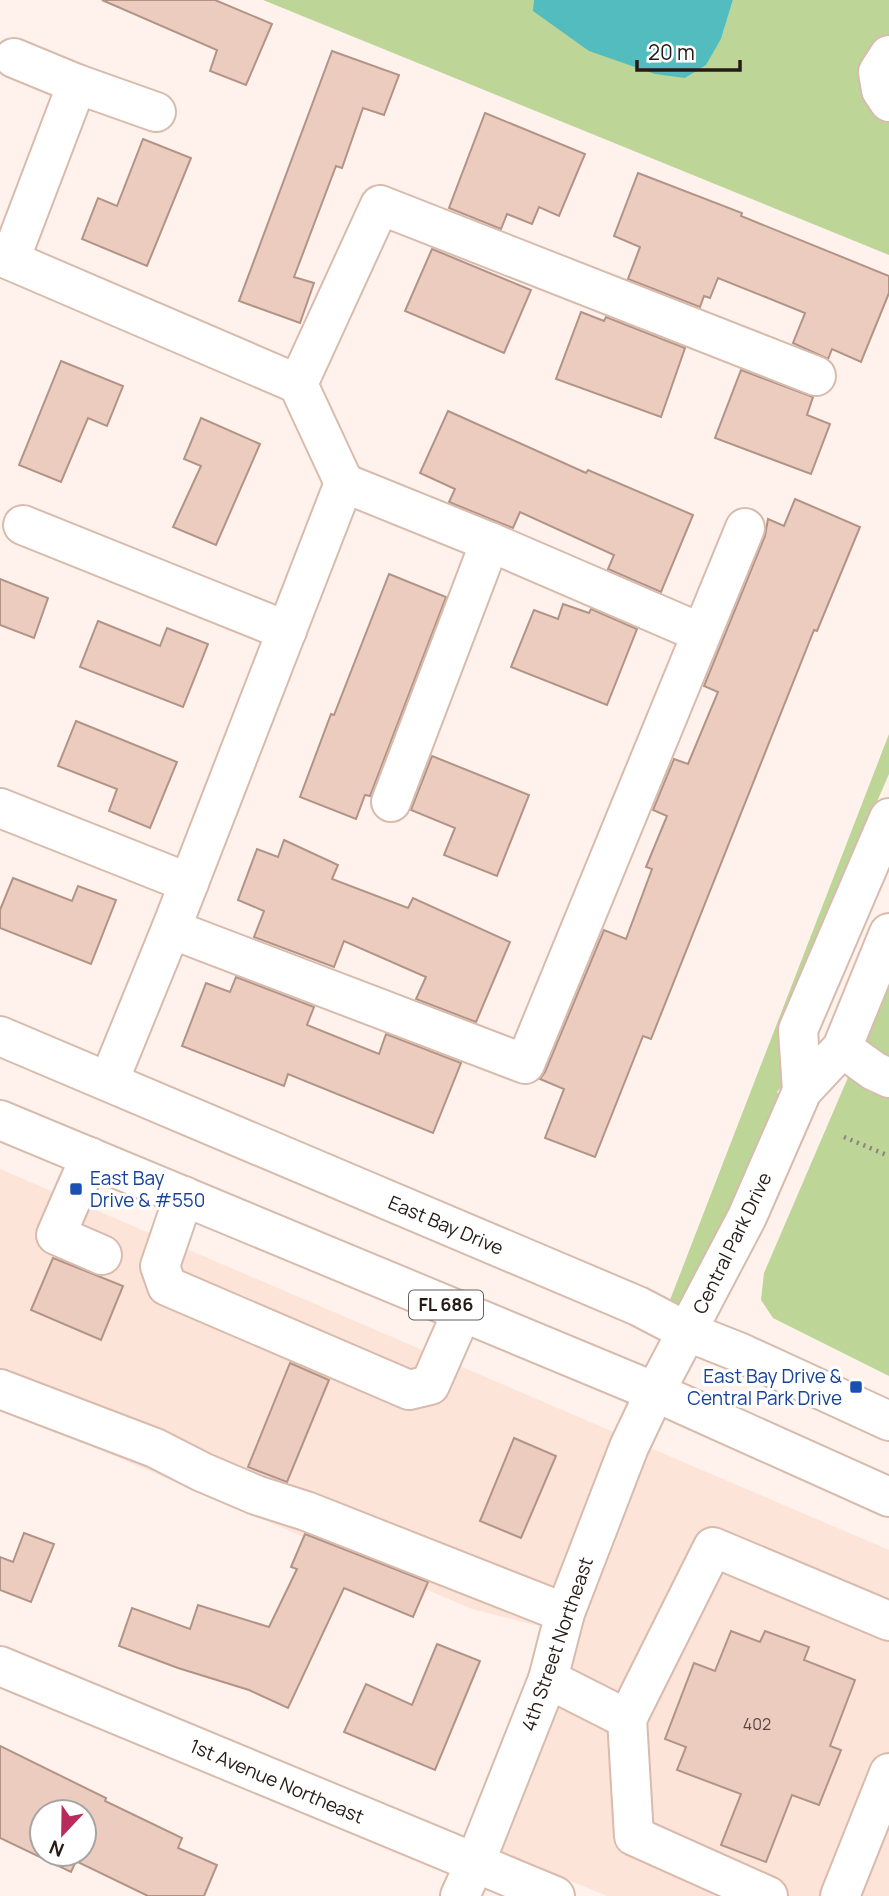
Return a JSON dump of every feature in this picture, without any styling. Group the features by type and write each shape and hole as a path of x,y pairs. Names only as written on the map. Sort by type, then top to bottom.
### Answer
{"main road":[{"path":"889,55 878,72 881,90 889,102"},
{"path":"14,58 156,112"},
{"path":"77,84 5,258 298,384 344,483 490,542 701,633"},
{"path":"298,384 380,205 816,376"},
{"path":"109,1081 171,929 344,483"},
{"path":"23,525 287,631"},
{"path":"171,929 525,1064 745,528"},
{"path":"391,802 490,542"},
{"path":"0,808 189,883"},
{"name":"Central Park Drive","path":"802,1091 798,1030 889,818"},
{"name":"Central Park Drive","path":"655,1392 747,1217 802,1091 842,1048 889,933"},
{"name":"East Bay Drive","path":"0,1036 638,1307 889,1421"},
{"path":"842,1048 874,1071 889,1078"},
{"name":"FL 686","path":"0,1120 655,1392 889,1497"},
{"path":"90,1157 56,1235 103,1255"},
{"path":"184,1196 160,1266 167,1286 409,1390 430,1385 462,1312"},
{"path":"0,1388 155,1448 201,1472 256,1495 306,1511 565,1613"},
{"name":"4th Street Northeast","path":"467,1880 548,1679 565,1613 629,1447 655,1392"},
{"path":"768,1896 634,1836 627,1719 713,1547 889,1621"},
{"name":"1st Avenue Northeast","path":"0,1666 467,1880 555,1896"},
{"path":"548,1679 627,1719"},
{"path":"840,1896 889,1773"}],"path":[{"path":"844,1137 889,1156"}],"shaded area":[{"path":"0,1169 616,1433 543,1627 472,1609 0,1407"},
{"path":"648,1447 889,1550 889,1896 607,1896 498,1851 582,1618"}],"green space":[{"path":"263,0 534,0 534,11 685,78 706,64 721,39 733,0 889,0 889,255"},
{"path":"889,734 889,774 781,1023 783,1085 777,1092 780,1097 732,1209 681,1306 670,1300"},
{"path":"889,982 889,1376 773,1318 761,1300 764,1273"}],"water":[{"path":"534,0 733,0 721,39 706,65 685,78 655,74 589,51 533,11"}],"building":[{"path":"102,0 215,0 272,24 246,85 210,71 217,50"},
{"path":"332,51 399,75 384,115 363,108 342,168 336,166 294,277 314,283 300,323 239,301"},
{"path":"485,113 585,154 559,216 539,207 532,224 507,214 501,229 449,208"},
{"path":"143,139 191,158 147,266 82,239 98,198 117,206"},
{"path":"638,173 742,213 741,216 889,276 889,293 861,362 832,349 828,359 793,343 805,313 718,278 710,298 704,296 700,307 628,279 640,247 614,236"},
{"path":"432,249 531,290 504,353 405,311"},
{"path":"581,312 604,321 606,317 685,348 661,417 556,379"},
{"path":"61,361 123,386 107,426 88,418 61,482 19,465"},
{"path":"741,370 813,397 807,415 830,424 811,474 715,438"},
{"path":"448,411 586,473 588,470 693,515 661,592 608,569 614,555 520,512 513,528 449,502 455,489 420,473"},
{"path":"201,418 260,444 216,545 173,527 201,466 184,459"},
{"path":"795,499 860,527 817,631 814,630 651,1039 643,1036 595,1157 545,1138 564,1089 540,1079 604,930 626,939 652,869 646,867 667,816 653,810 674,759 688,764 718,692 704,686 765,536 768,519 784,526"},
{"path":"389,574 446,597 370,796 365,795 356,819 300,797"},
{"path":"0,579 48,598 34,638 0,625"},
{"path":"563,604 589,613 591,609 637,629 607,705 511,667 534,610 558,619"},
{"path":"98,621 160,646 167,628 208,644 183,707 80,667"},
{"path":"76,721 177,762 150,828 109,811 117,789 58,766"},
{"path":"432,756 529,795 497,876 444,855 455,828 411,810"},
{"path":"284,840 338,865 332,879 408,908 413,898 510,942 476,1022 416,999 426,977 344,941 334,967 254,937 264,911 238,900 257,849 278,857"},
{"path":"13,878 72,901 78,886 116,900 91,964 0,928 0,910"},
{"path":"236,977 314,1007 307,1025 379,1054 386,1034 461,1063 433,1133 288,1074 284,1086 182,1046 206,983 230,992"},
{"path":"53,1258 123,1286 101,1340 31,1310"},
{"path":"290,1363 329,1380 287,1482 248,1467"},
{"path":"514,1438 556,1456 521,1538 480,1521"},
{"path":"24,1533 54,1544 31,1602 0,1590 0,1557 13,1562"},
{"path":"305,1534 428,1582 413,1617 344,1588 288,1708 249,1690 119,1646 132,1608 190,1629 198,1605 269,1627 297,1569 291,1567"},
{"path":"731,1631 760,1642 765,1631 809,1647 804,1660 855,1680 830,1746 841,1750 819,1805 792,1795 766,1862 721,1845 741,1794 677,1770 686,1747 665,1739 694,1663 715,1671"},
{"path":"437,1644 480,1661 435,1770 344,1732 366,1684 412,1705"},
{"path":"0,1746 182,1838 178,1848 217,1865 204,1896 148,1896 90,1868 98,1868 98,1798 28,1798 28,1851 0,1838"}],"place":[{"name":"East Bay Drive & #550","path":"76,1189"},
{"name":"East Bay Drive & Central Park Drive","path":"856,1387"}]}
